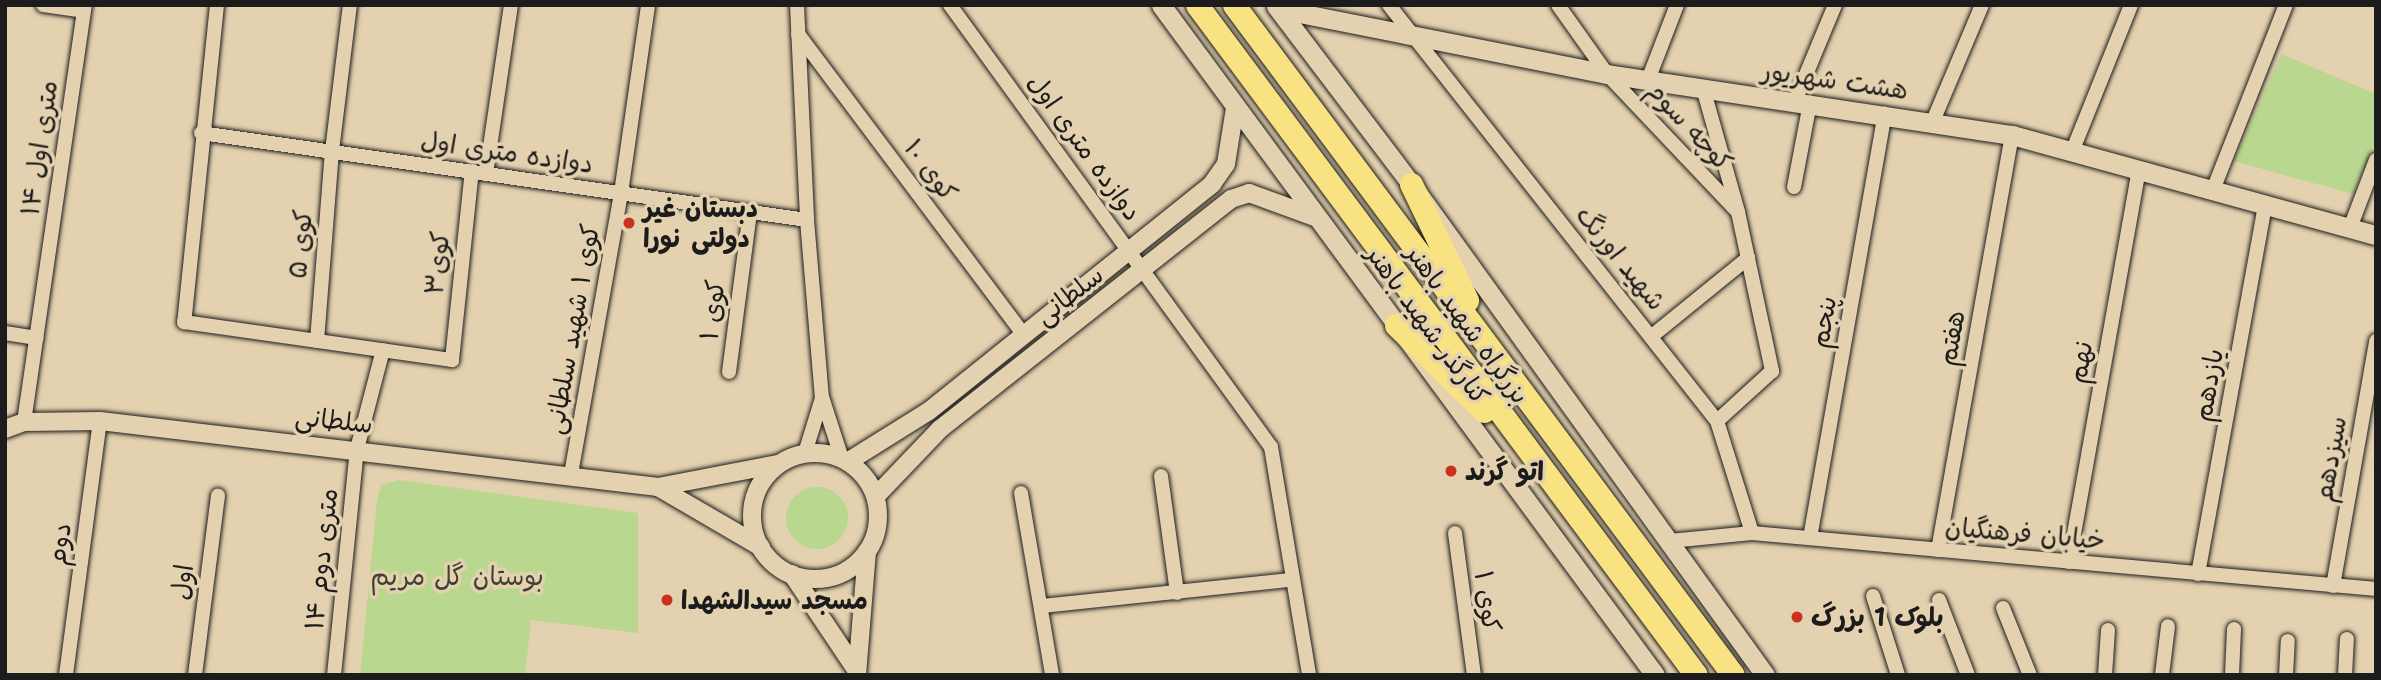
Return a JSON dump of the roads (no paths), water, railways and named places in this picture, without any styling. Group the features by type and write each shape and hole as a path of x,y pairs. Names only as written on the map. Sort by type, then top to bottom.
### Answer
{"highway":[{"name":"بزرگراه شهید باهنر","path":"1197,5 1696,675"},
{"name":"بزرگراه شهید باهنر","path":"1234,5 1733,675"},
{"path":"1411,184 1491,350"},
{"path":"1396,325 1533,458"}],"main road":[{"name":"کنارگذر شهید باهنر","path":"1161,5 1655,675"},
{"name":"هشت شهریور","path":"1277,7 1607,74 2012,135 2376,235"},
{"path":"1277,7 1411,184 1765,675"}],"street":[{"path":"43,5 84,8"},
{"path":"217,5 201,133 184,322 383,350"},
{"name":"کوی ۵","path":"317,341 332,151 351,5"},
{"name":"کوی۳","path":"383,350 452,360 479,173 511,5"},
{"name":"کوی ۱ شهید سلطانی","path":"571,474 621,193 648,5"},
{"path":"797,5 807,220 822,397 845,459 865,476 876,496 879,517 867,551 857,673"},
{"name":"دوازده متری اول","path":"950,5 1271,447 1291,580 1309,675"},
{"name":"شهید اورنگ","path":"1389,5 1717,421 1752,533"},
{"name":"کوچه سوم","path":"1558,5 1607,74 1738,212"},
{"path":"1648,80 1677,5"},
{"path":"1794,187 1802,102 1835,5"},
{"path":"1933,121 1982,5"},
{"path":"2072,152 2131,5"},
{"path":"2213,190 2286,5"},
{"name":"۱۴ متری اول","path":"24,422 84,8"},
{"name":"کوی ۱۰","path":"799,34 1024,335"},
{"path":"1703,88 1738,212 1772,371 1717,421"},
{"name":"سلطانی","path":"845,459 929,411 1212,184 1226,164 1235,108"},
{"name":"پنجم","path":"1810,538 1885,114"},
{"name":"دوازده متری اول","path":"201,133 807,220"},
{"name":"هفتم","path":"1938,550 2012,135"},
{"path":"2350,228 2376,160"},
{"name":"نهم","path":"2069,562 2139,170"},
{"name":"سلطانی","path":"876,496 940,429 1145,270 1231,199 1249,193 1315,217"},
{"name":"یازدهم","path":"2198,574 2265,205"},
{"name":"کوی ۱","path":"729,372 750,212"},
{"path":"1652,336 1748,258"},
{"path":"5,333 37,338"},
{"name":"سیزدهم","path":"2333,586 2376,341"},
{"name":"۱۴ متری دوم","path":"334,675 357,449 383,350"},
{"path":"805,453 822,397"},
{"name":"سلطانی","path":"5,429 24,422 100,421 571,474 658,487"},
{"name":"دوم","path":"66,675 100,421"},
{"path":"658,487 779,464 805,453 845,459"},
{"path":"779,464 768,472 754,502 754,535 781,570 824,579 845,572 867,551"},
{"path":"1161,476 1177,593"},
{"path":"658,487 761,547"},
{"path":"1021,493 1052,675"},
{"name":"اول","path":"195,675 218,495"},
{"name":"کوی ۱","path":"1455,533 1474,675"},
{"name":"خیابان فرهنگیان","path":"1670,541 1752,533 2376,589"},
{"path":"792,574 857,673"},
{"path":"1042,606 1291,580"},
{"path":"1873,596 1898,675"},
{"path":"1939,600 1968,675"},
{"path":"2003,608 2030,675"},
{"path":"2162,675 2168,626"},
{"path":"2232,675 2234,629"},
{"path":"2105,675 2108,630"},
{"path":"2345,675 2347,639"},
{"path":"2286,675 2288,641"}],"place":[{"name":"دبستان غیر دولتی نورا","path":"629,223"},
{"name":"اتو گرند","path":"1451,471"},
{"name":"مسجد سیدالشهدا","path":"667,600"},
{"name":"بلوک 1 بزرگ","path":"1797,617"}],"park label":[{"name":"بوستان گل مریم","path":"457,576"}]}
